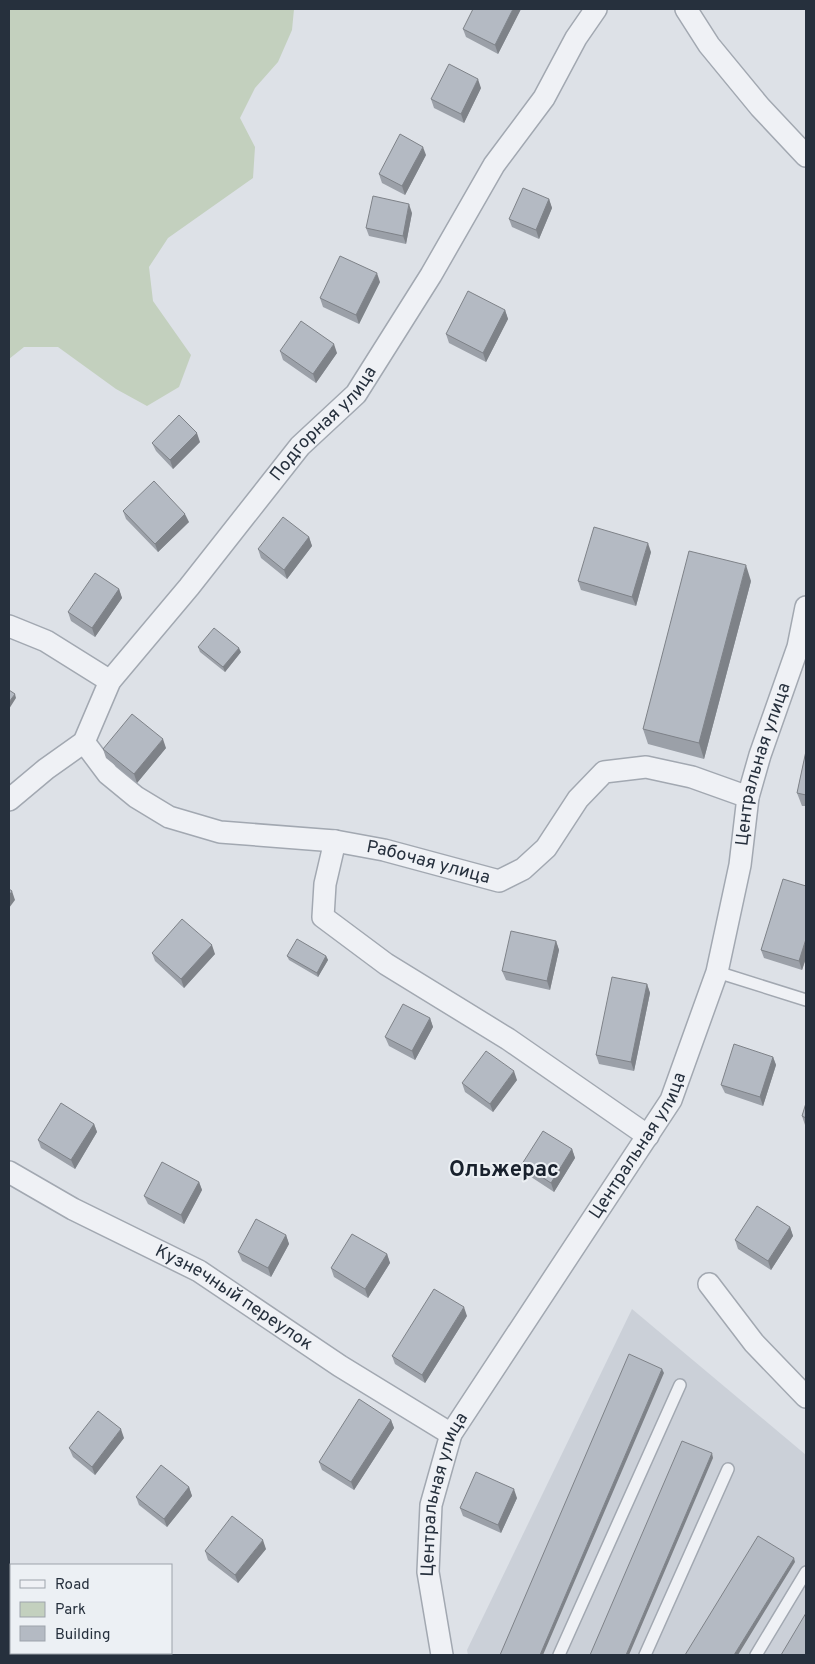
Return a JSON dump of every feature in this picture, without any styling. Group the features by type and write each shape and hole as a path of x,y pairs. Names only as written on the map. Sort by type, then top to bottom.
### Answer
{"street":[{"name":"Подгорная улица","path":"84,742 110,682 189,587 300,446 356,394 431,275 494,165 544,98 576,38 596,9"},
{"path":"686,9 709,46 806,156"},
{"name":"Центральная улица","path":"442,1655 428,1562 431,1505 451,1434 671,1100 717,972 740,865 748,798 760,755 802,649 806,607"},
{"path":"9,626 46,640 110,682"},
{"path":"9,800 46,769 84,742"},
{"name":"Рабочая улица","path":"84,742 108,774 136,797 169,816 220,832 335,841 384,850 499,881 524,869 546,848 578,800 604,772 646,767 692,777 748,798"},
{"path":"335,841 325,884 323,917 386,964 508,1039 648,1136"},
{"name":"Кузнечный переулок","path":"9,1172 73,1209 199,1271 340,1366 451,1434"},
{"path":"709,1284 754,1343 806,1397"}],"lane":[{"path":"717,972 806,1000"},
{"path":"558,1655 680,1385"},
{"path":"645,1655 728,1469"},
{"path":"756,1655 806,1572"}],"shaded area":[{"path":"632,1309 806,1455 806,1655 468,1655 467,1650"}],"green space":[{"path":"9,9 294,9 292,30 278,62 255,88 240,118 255,147 253,178 168,238 149,267 153,301 191,355 179,387 147,406 116,389 58,347 24,347 9,359"}],"building":[{"path":"473,9 513,9 495,45 463,29"},
{"path":"449,64 478,79 461,114 431,99"},
{"path":"400,134 423,147 402,186 379,174"},
{"path":"523,188 549,199 536,230 509,219"},
{"path":"373,196 409,204 403,236 366,228"},
{"path":"340,256 377,273 356,315 320,298"},
{"path":"468,291 505,310 483,353 446,334"},
{"path":"301,321 334,344 313,374 280,351"},
{"path":"179,415 197,433 170,460 152,443"},
{"path":"154,481 185,514 155,544 123,511"},
{"path":"283,517 309,537 284,570 258,549"},
{"path":"594,527 648,543 632,597 578,581"},
{"path":"689,551 746,565 699,743 643,729"},
{"path":"95,573 119,589 92,628 68,612"},
{"path":"214,628 239,648 223,667 198,647"},
{"path":"9,690 15,694 9,702"},
{"path":"132,714 163,739 134,774 103,749"},
{"path":"806,751 806,795 797,793"},
{"path":"783,879 806,886 806,939 799,961 761,950"},
{"path":"182,919 212,945 181,979 152,953"},
{"path":"511,931 556,941 547,981 502,971"},
{"path":"297,939 326,956 317,973 287,956"},
{"path":"612,977 647,984 631,1062 596,1055"},
{"path":"403,1004 430,1018 412,1051 385,1037"},
{"path":"734,1044 773,1057 760,1097 721,1085"},
{"path":"486,1051 514,1071 490,1104 462,1083"},
{"path":"61,1103 94,1124 71,1160 38,1140"},
{"path":"806,1103 806,1118 802,1116"},
{"path":"543,1131 572,1149 551,1183 522,1164"},
{"path":"162,1162 199,1182 181,1215 144,1196"},
{"path":"757,1206 790,1227 768,1261 735,1240"},
{"path":"256,1219 286,1235 268,1268 238,1252"},
{"path":"352,1234 387,1254 365,1289 331,1268"},
{"path":"434,1289 464,1307 422,1375 392,1356"},
{"path":"629,1354 662,1369 540,1655 500,1655"},
{"path":"359,1399 391,1420 351,1482 319,1462"},
{"path":"98,1411 121,1429 92,1467 69,1448"},
{"path":"682,1441 712,1453 626,1655 590,1655"},
{"path":"161,1465 189,1487 164,1519 136,1497"},
{"path":"476,1472 514,1489 498,1525 460,1508"},
{"path":"232,1516 263,1540 235,1575 205,1551"},
{"path":"758,1536 794,1558 734,1655 685,1655"},
{"path":"806,1613 806,1655 781,1655"},
{"path":"58,1654 98,1654 97,1655"}],"district":[{"name":"Ольжерас","path":"504,1170"}]}
